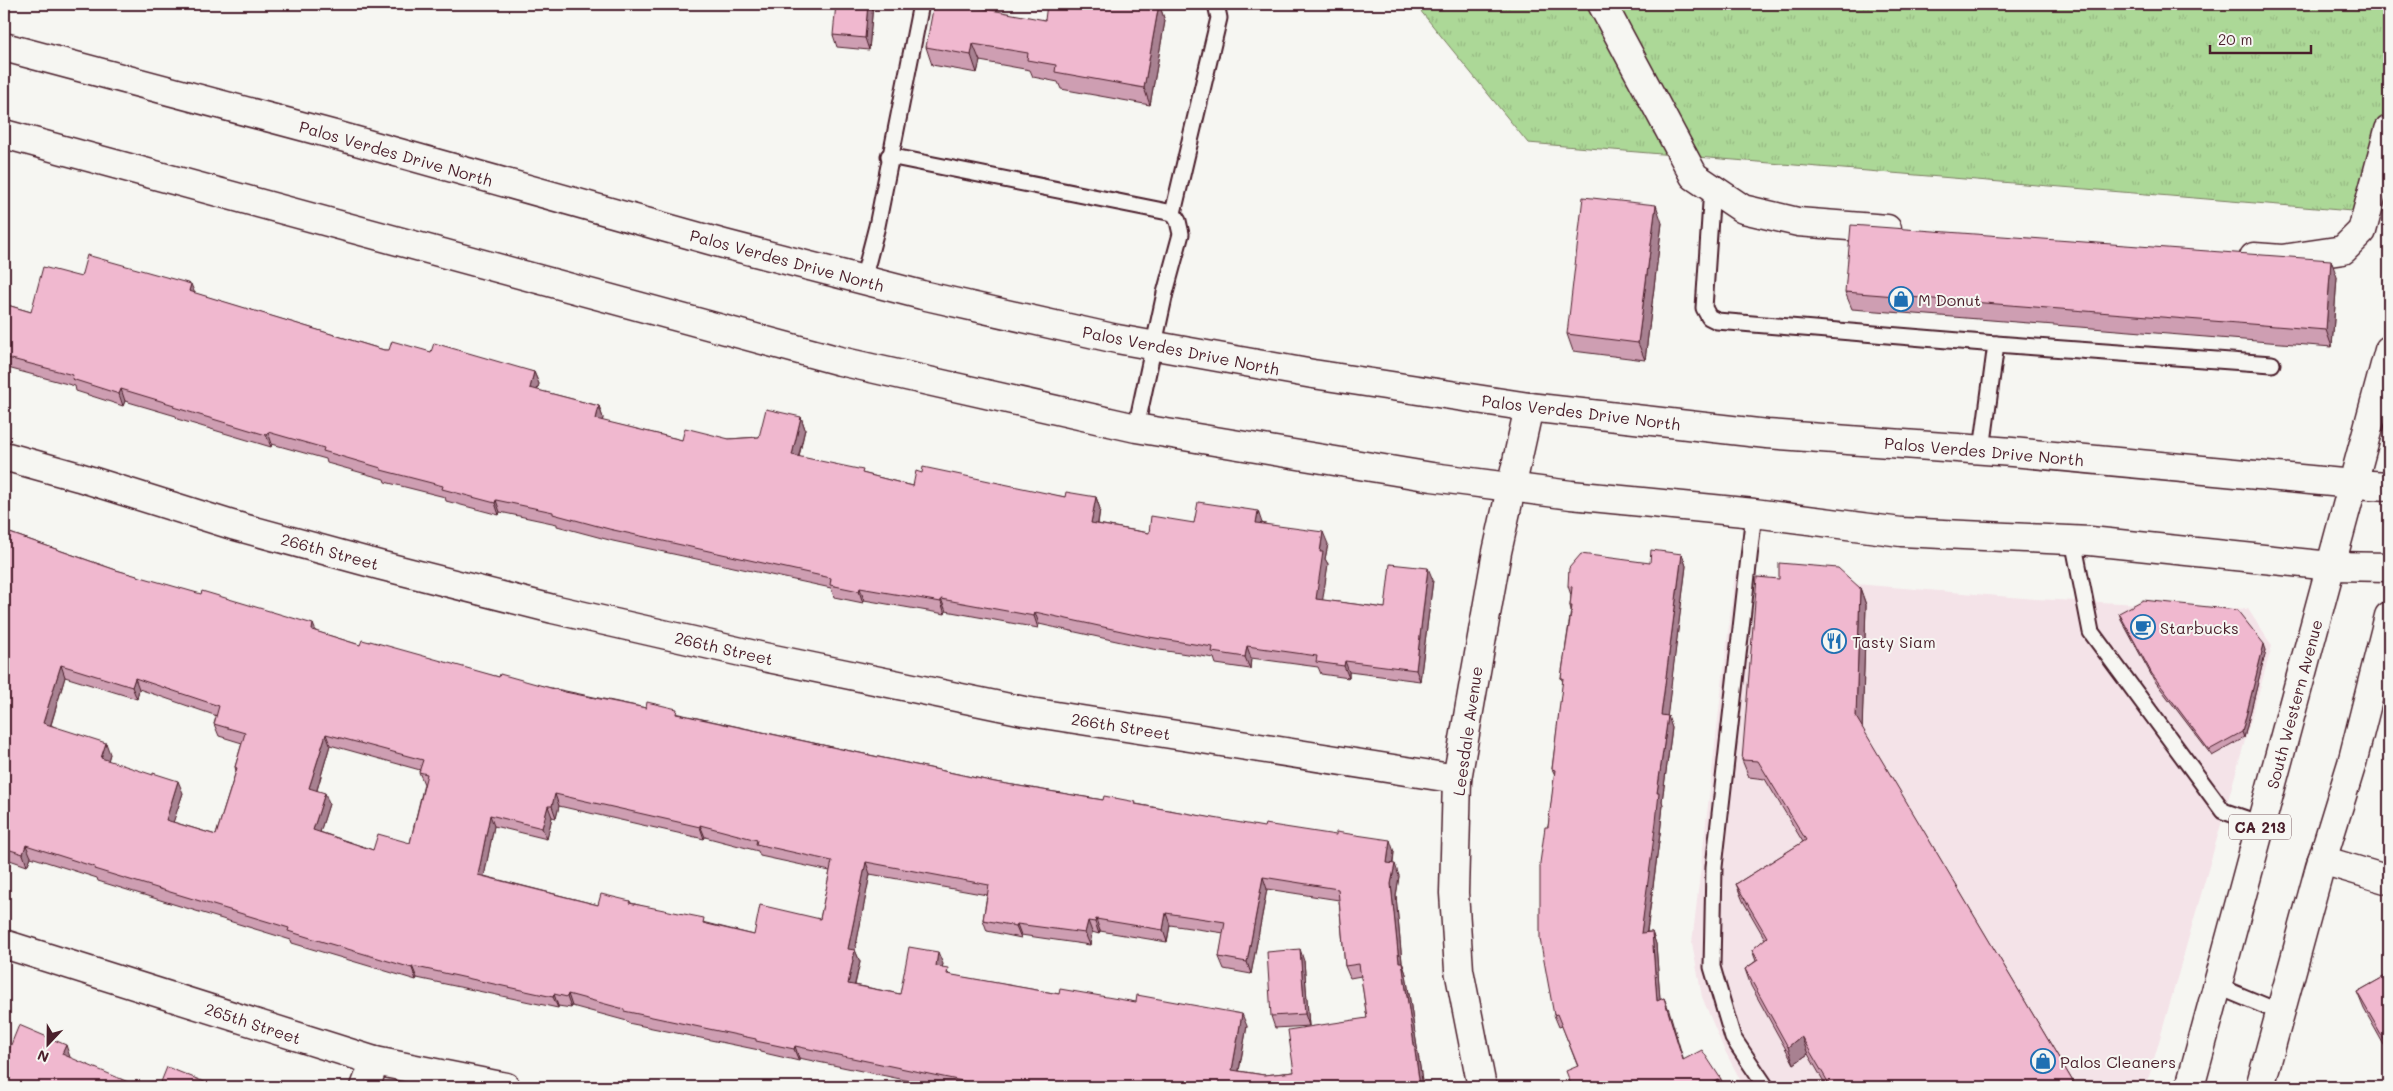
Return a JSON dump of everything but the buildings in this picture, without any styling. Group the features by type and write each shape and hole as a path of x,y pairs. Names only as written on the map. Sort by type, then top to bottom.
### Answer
{"main road":[{"path":"1602,4 1694,176 1743,209 1798,222 1917,231"},
{"name":"Palos Verdes Drive North","path":"5,52 335,135 724,244 863,280 922,295 1154,346 1313,374 1529,407 1767,434 1982,450 2389,486"},
{"path":"2232,255 2282,259 2342,250 2362,231 2389,130"},
{"path":"4,134 840,360 1136,428 1422,475 1510,487 1754,513 1901,532 2074,540 2331,566 2389,567"},
{"name":"South Western Avenue","path":"2190,1087 2389,350"},
{"name":"Leesdale Avenue","path":"1482,1087 1459,970 1454,893 1457,779 1510,487 1529,407"},
{"name":"266th Street","path":"4,456 79,477 232,525 379,565 553,610 759,656 1024,711 1457,779"},
{"path":"2260,1087 2282,1013 2322,860 2352,763 2389,616"},
{"path":"2322,860 2389,880"},
{"name":"265th Street","path":"4,944 375,1061 506,1087"},
{"path":"364,1087 375,1061"}],"lane":[{"path":"863,280 877,226 889,156 921,4"},
{"path":"1136,428 1165,293 1181,234 1178,221 1173,213 1219,18 1216,4"},
{"path":"889,156 1173,213"},
{"path":"1712,188 1704,308 1709,317 1717,321 2272,364"},
{"path":"1982,450 1996,344"},
{"path":"1754,513 1715,857 1712,967 1733,1038 1766,1087"},
{"path":"2074,540 2091,632 2223,812 2261,824"},
{"path":"2217,986 2282,1013"}],"shaded area":[{"path":"1735,574 2035,599 2248,609 2272,646 2146,1087 1744,1087 1723,1047 1702,997 1692,943"}],"green space":[{"path":"1415,4 2389,4 2389,115 2364,212 1528,143"}],"place":[{"name":"M Donut","path":"1901,299"},
{"name":"Starbucks","path":"2143,627"},
{"name":"Tasty Siam","path":"1834,641"},
{"name":"Palos Cleaners","path":"2043,1061"}]}
